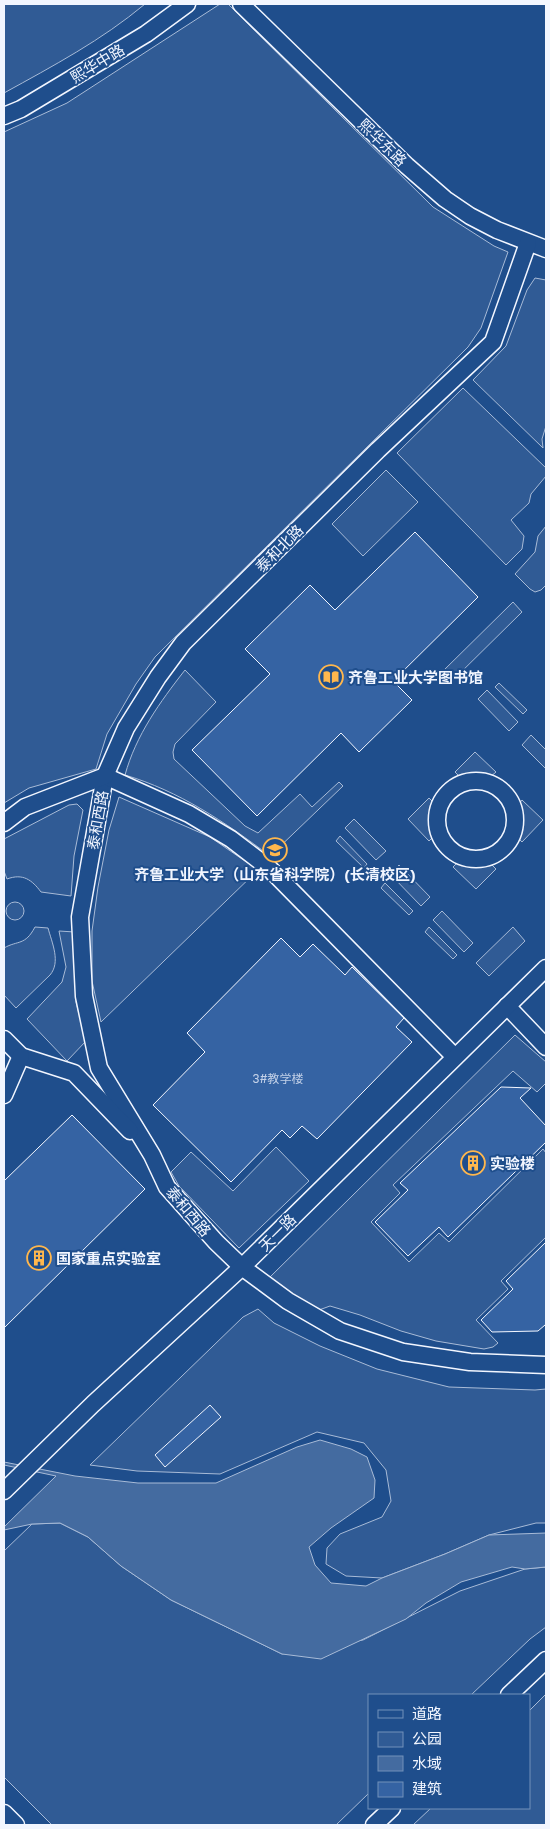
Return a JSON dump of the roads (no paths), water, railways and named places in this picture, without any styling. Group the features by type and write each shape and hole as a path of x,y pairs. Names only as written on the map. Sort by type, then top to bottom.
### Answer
{"street":[{"name":"熙华中路","path":"4,116 21,109 146,34 186,4"},
{"name":"熙华东路","path":"241,4 407,166 445,199 470,216 528,243 546,249"},
{"name":"泰和北路","path":"106,776 126,728 158,677 183,643 378,450 493,342 528,243"},
{"path":"4,824 25,807 106,776 189,814 231,839 269,868 455,1057"},
{"name":"泰和西路","path":"106,776 80,917 84,996 99,1068 152,1155 167,1187 216,1242 242,1267 288,1301 340,1331 403,1352 470,1362 546,1365"},
{"path":"470,781 483,781 495,785 504,793 512,803 515,827 503,849 493,856 481,860 468,859 456,855 447,848 440,837 436,813 448,791 458,784 470,781"},
{"name":"天一路","path":"4,1491 93,1404 242,1267 546,968"},
{"path":"507,1006 546,1047"},
{"path":"4,1039 21,1056 74,1073 152,1155"},
{"path":"4,1095 21,1056"},
{"path":"510,1694 546,1660"},
{"path":"374,1825 391,1809"},
{"path":"4,1813 16,1825"}],"water":[{"path":"320,1440 351,1449 367,1457 375,1480 374,1498 331,1528 309,1547 315,1565 331,1583 366,1586 489,1535 546,1533 546,1567 525,1569 512,1567 461,1582 426,1603 406,1619 321,1659 282,1654 171,1600 121,1566 88,1537 60,1523 32,1524 4,1530 4,1462 75,1476 138,1483 216,1483 297,1447"}],"place":[{"name":"齐鲁工业大学图书馆","path":"331,677"},
{"name":"齐鲁工业大学（山东省科学院）(长清校区)","path":"275,850"},
{"name":"实验楼","path":"473,1163"},
{"name":"国家重点实验室","path":"39,1258"}]}
